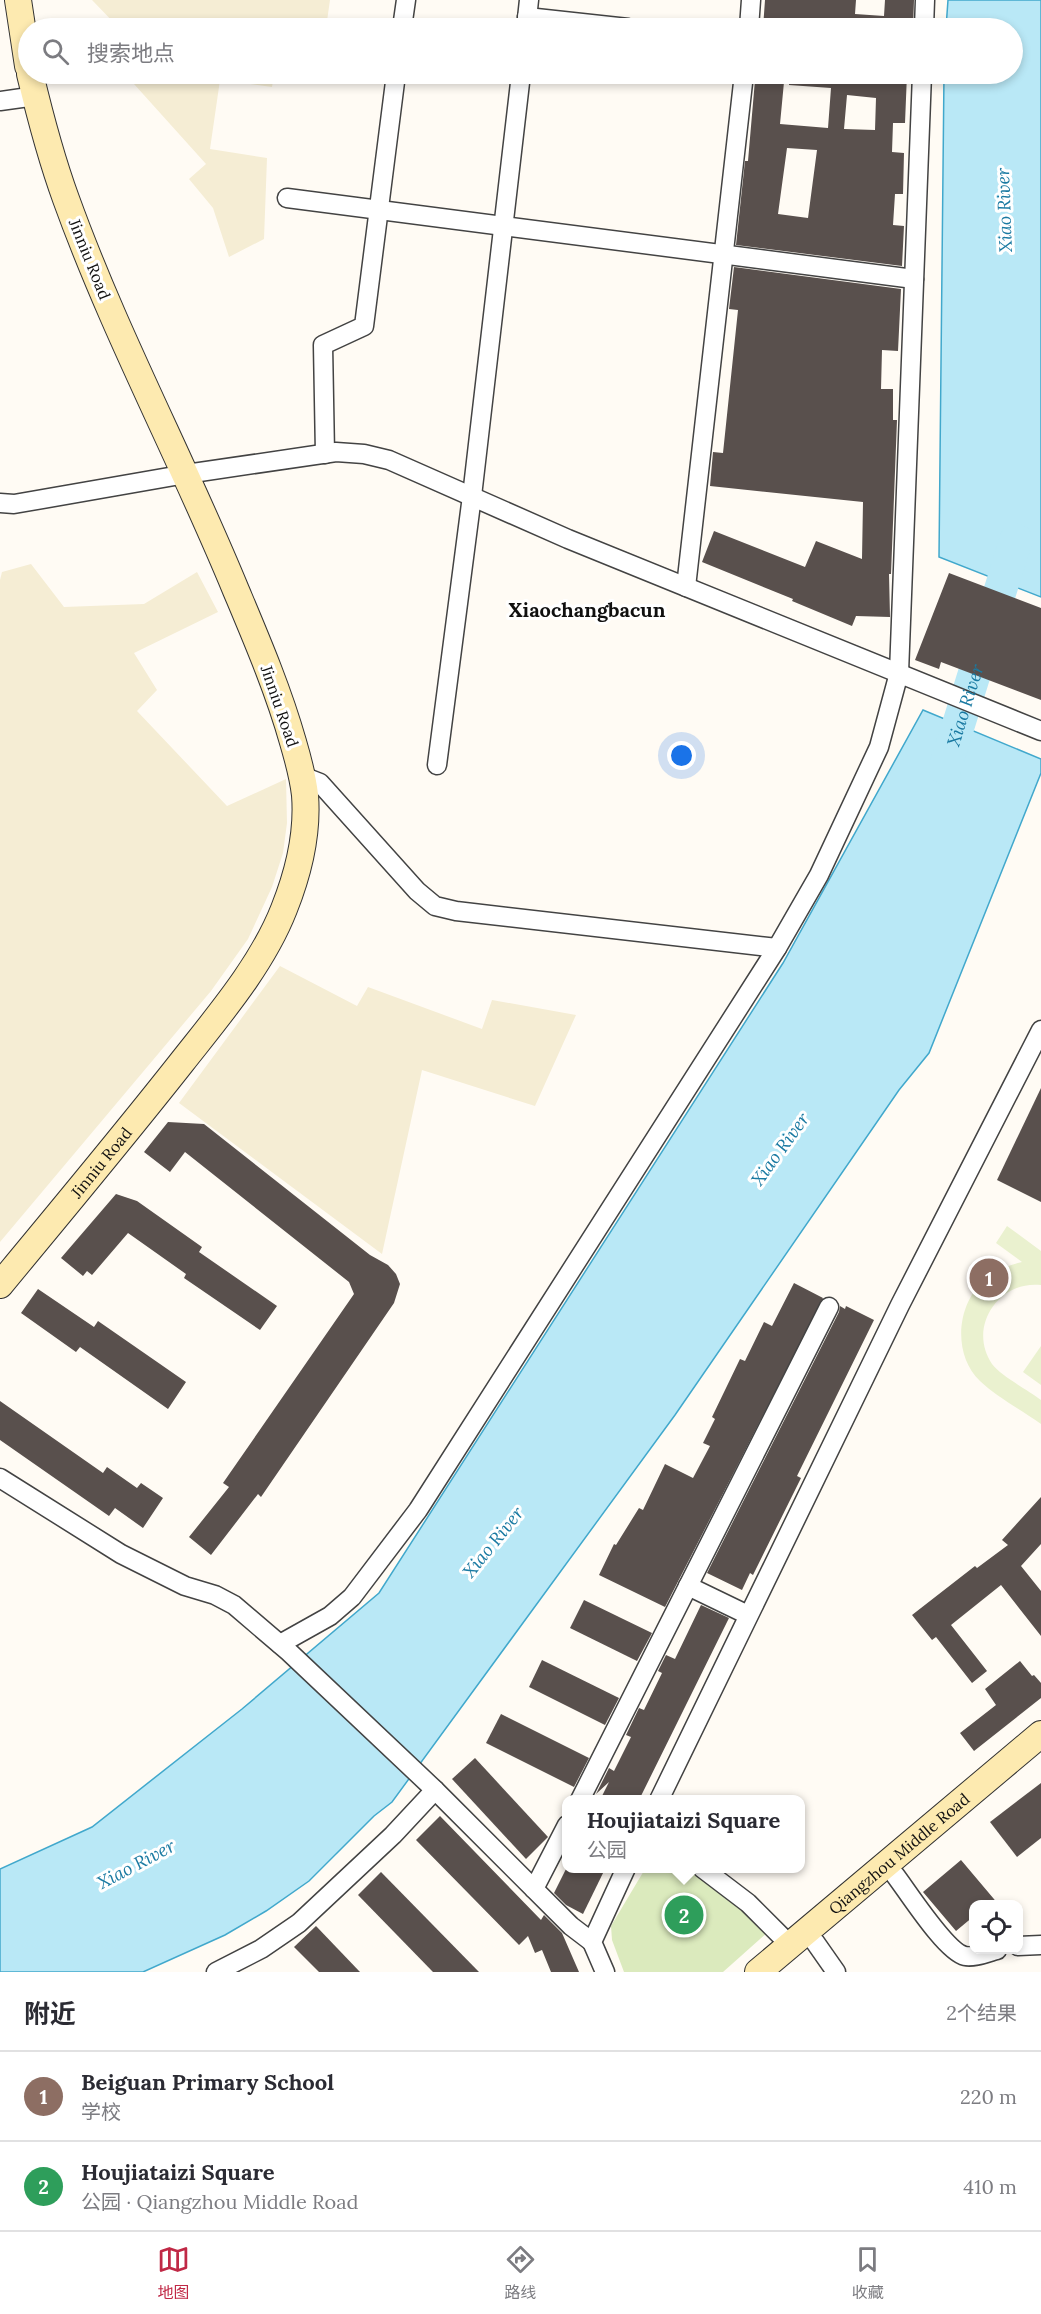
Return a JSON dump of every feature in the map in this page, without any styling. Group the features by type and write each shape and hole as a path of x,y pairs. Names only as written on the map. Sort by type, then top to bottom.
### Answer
{"main road":[{"path":"18,0 21,18"},
{"name":"Jinniu Road","path":"0,1285 214,1020 267,945 283,912 298,864 305,818 302,776 285,716 255,636 186,474 94,271 66,198 33,85"},
{"name":"Qiangzhou Middle Road","path":"758,1972 1041,1734"},
{"name":"Qiangzhou Middle Road","path":"779,1972 1041,1752"}],"street":[{"path":"403,18 406,0"},
{"path":"750,18 752,0"},
{"path":"924,18 925,0"},
{"path":"527,15 550,18"},
{"path":"325,454 323,345 363,326 395,84"},
{"path":"437,765 472,496 519,84"},
{"path":"686,587 743,84"},
{"path":"284,1648 330,1616 351,1597 418,1510 777,948 819,876 879,747 905,676 914,279 922,84"},
{"path":"0,100 33,85"},
{"path":"287,198 914,279"},
{"path":"0,503 14,504 186,474 336,452 364,454 389,460 686,587 1041,731"},
{"path":"302,776 320,783 417,891 435,906 456,911 777,948"},
{"path":"661,1795 900,1305 1041,1030"},
{"path":"583,1795 829,1307"},
{"path":"0,1478 121,1554 184,1586 215,1595 234,1605 284,1648 435,1790 534,1890 591,1942 605,1972"},
{"path":"688,1586 748,1616"},
{"path":"216,1972 261,1950 299,1923 393,1835 435,1790"},
{"path":"534,1890 562,1835"},
{"path":"591,1942 624,1873"},
{"path":"707,1873 748,1903 790,1945"},
{"path":"895,1875 953,1950 969,1956 978,1954"},
{"path":"815,1942 836,1972"},
{"path":"1023,1947 1041,1946"}],"shaded area":[{"path":"92,0 330,0 327,18 109,18"},
{"path":"134,84 219,84 210,149 267,158 264,239 229,257 213,208 189,179 206,164"},
{"path":"250,84 272,84 272,87"},
{"path":"31,564 64,607 144,604 197,572 218,612 134,653 157,690 137,711 227,806 286,779 287,823 283,853 272,887 248,939 211,991 0,1242 0,580 2,572"},
{"path":"280,966 357,1006 368,987 482,1029 492,1000 576,1015 535,1106 422,1070 382,1254 179,1103"}],"green space":[{"path":"1007,1226 1041,1251 1041,1285 1026,1285 1000,1298 985,1321 983,1335 985,1350 996,1369 1041,1400 1041,1424 980,1381 965,1356 962,1342 964,1313 978,1287 996,1272 1022,1262 996,1243"},
{"path":"1041,1346 1041,1385 1023,1372"},
{"path":"643,1873 699,1873 739,1903 768,1932 723,1972 624,1972 612,1940 611,1926"}],"water":[{"path":"948,0 1041,0 1041,597 939,557 944,84 1023,84 1023,18 947,18"},
{"path":"923,710 1041,759 1041,773 929,1053 899,1090 675,1415 392,1802 374,1816 309,1881 266,1911 225,1935 143,1972 0,1972 0,1869 92,1827 242,1709 379,1593 783,963"}],"building":[{"path":"765,0 856,0 855,14 884,16 885,0 914,0 913,18 764,18"},
{"path":"755,84 784,84 780,124 828,128 831,88 789,84 907,84 905,123 893,123 892,152 904,153 903,194 895,194 893,225 904,226 902,266 736,245 745,161 748,161","holes":["847,95 876,98 875,130 844,129","787,148 817,150 808,218 778,214"]},
{"path":"734,267 901,289 898,351 882,350 881,389 893,389 893,420 897,420 891,574 889,574 890,617 856,616 852,626 702,562 714,531 805,567 816,541 862,559 863,502 710,486 713,452 723,453 738,310 729,309"},
{"path":"949,573 1041,608 1041,700 941,662 939,669 915,660"},
{"path":"1041,1088 1041,1202 997,1180"},
{"path":"168,1122 204,1124 370,1255 388,1265 396,1274 400,1284 394,1303 261,1497 258,1494 211,1555 189,1537 229,1487 223,1483 354,1294 349,1282 185,1152 170,1172 144,1152"},
{"path":"116,1194 137,1201 202,1247 199,1252 277,1306 260,1330 184,1278 186,1274 128,1233 92,1275 87,1271 83,1276 61,1258"},
{"path":"794,1283 823,1298 665,1607 599,1575 614,1544 616,1545 639,1508 643,1510 665,1464 693,1478 710,1446 703,1443 715,1419 712,1417 740,1359 745,1361 764,1322 772,1326"},
{"path":"38,1289 94,1327 98,1321 186,1382 168,1409 80,1347 76,1352 21,1313"},
{"path":"840,1306 845,1309 846,1306 874,1320 797,1476 801,1478 753,1575 750,1573 742,1590 707,1573"},
{"path":"0,1401 103,1473 107,1467 137,1488 141,1483 163,1498 143,1528 115,1508 109,1516 0,1440"},
{"path":"1041,1497 1041,1544 1021,1566 1041,1591 1041,1636 1001,1585 951,1625 987,1671 972,1683 936,1637 932,1640 912,1615 975,1566 977,1568 1008,1545 1002,1540"},
{"path":"584,1600 652,1633 637,1661 570,1628"},
{"path":"701,1605 729,1618 641,1795 602,1795 609,1782 596,1794 609,1768 614,1771 631,1737 626,1735 639,1708 644,1710 662,1673 658,1671 666,1655 675,1659"},
{"path":"542,1660 619,1698 605,1725 529,1687"},
{"path":"1020,1661 1041,1683 1041,1698 974,1751 960,1733 996,1705 985,1689"},
{"path":"501,1714 589,1758 574,1787 486,1743"},
{"path":"475,1758 548,1837 526,1859 452,1779"},
{"path":"1041,1783 1041,1838 1017,1857 990,1822"},
{"path":"440,1816 541,1920 544,1915 562,1933 579,1972 551,1972 542,1950 535,1953 528,1936 519,1945 416,1840"},
{"path":"961,1860 995,1900 969,1900 969,1920 956,1931 923,1892"},
{"path":"381,1872 479,1972 433,1972 358,1895"},
{"path":"564,1873 603,1873 583,1914 566,1905 554,1893"},
{"path":"316,1926 360,1972 319,1972 294,1947"}],"waterway":[{"name":"Xiao River","path":"945,768 1016,540"}],"place":[{"name":"Beiguan Primary School","path":"989,1278"},
{"name":"Houjiataizi Square","path":"684,1915"}],"district":[{"name":"Xiaochangbacun","path":"587,609"}]}
